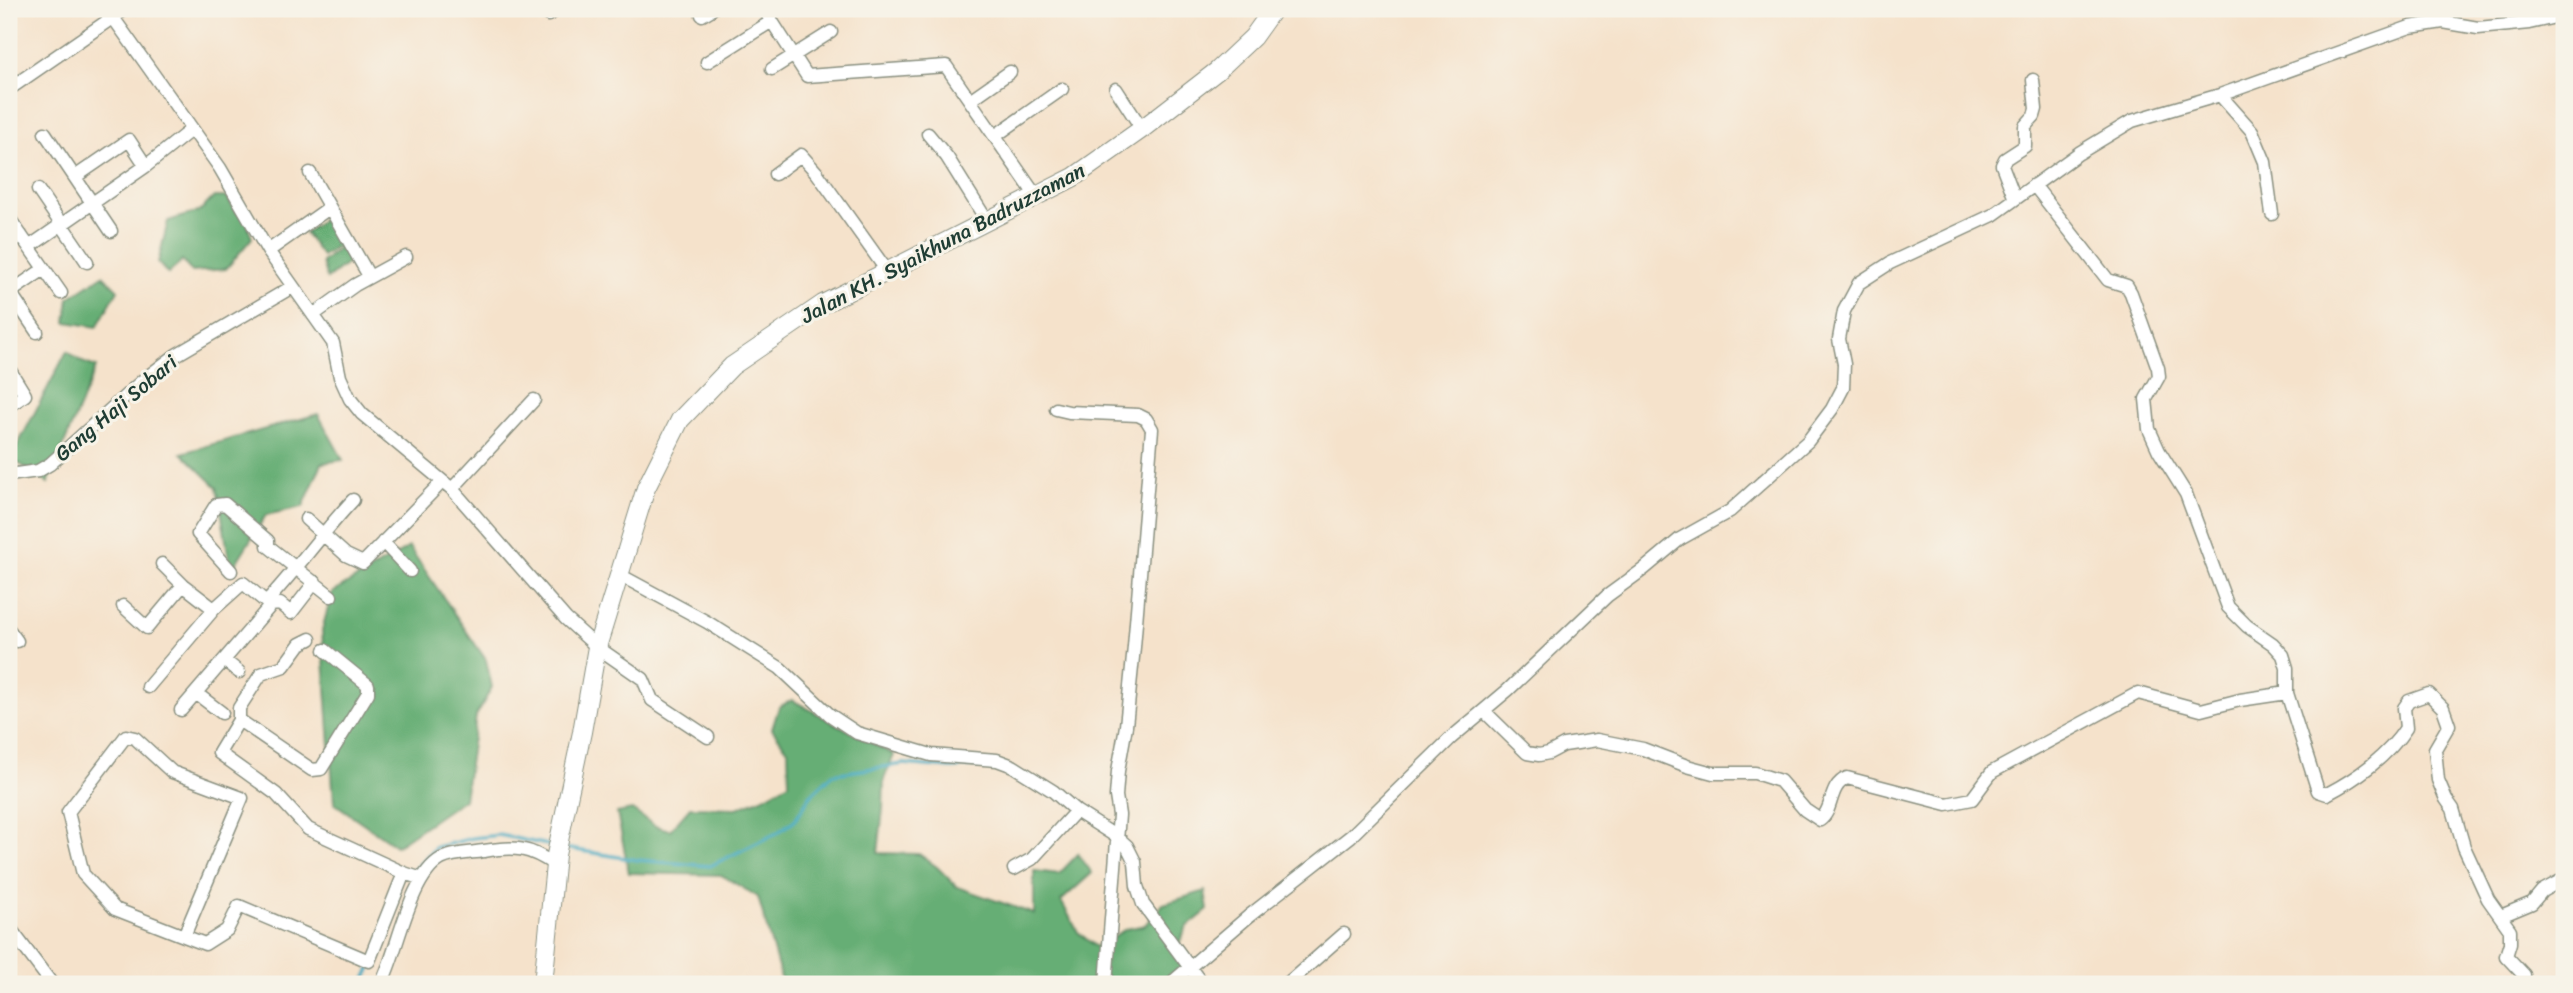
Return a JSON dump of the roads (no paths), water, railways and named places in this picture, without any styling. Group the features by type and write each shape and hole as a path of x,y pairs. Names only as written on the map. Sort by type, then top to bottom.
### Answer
{"main road":[{"name":"Jalan KH. Syaikhuna Badruzzaman","path":"543,984 555,860 597,647 648,482 680,420 741,359 823,304 1074,177 1217,71 1253,37 1273,9"}],"street":[{"path":"9,89 110,13 125,9"},
{"path":"764,9 807,76 946,66 1036,196"},
{"path":"110,13 220,168 268,251 333,343 340,377 350,399 369,420 409,451 447,486 566,620 597,647 643,679 655,703 708,737"},
{"path":"1170,984 1249,916 1351,836 1451,738 1607,596 1680,539 1730,511 1808,441 1832,409 1843,388 1844,364 1839,339 1844,311 1859,283 1890,264 1993,215 2079,153 2132,121 2220,95 2410,27 2443,22 2478,28 2529,23 2564,15"},
{"path":"707,62 772,21"},
{"path":"772,69 831,32"},
{"path":"970,100 1010,72"},
{"path":"2015,199 2002,165 2005,159 2025,146 2025,126 2034,116 2036,109 2033,79"},
{"path":"995,136 1062,89"},
{"path":"1116,89 1142,129"},
{"path":"2220,95 2252,131 2265,162 2272,214"},
{"path":"29,247 146,166 192,128"},
{"path":"45,133 111,231"},
{"path":"928,134 947,158 987,221"},
{"path":"75,177 129,140 146,166"},
{"path":"775,174 802,155 887,271"},
{"path":"310,173 369,276"},
{"path":"2034,185 2108,280 2127,286 2131,293 2158,368 2159,376 2146,399 2149,429 2159,451 2186,494 2228,607 2283,655 2287,668 2287,693 2318,790 2323,795 2354,778 2394,744 2406,728 2404,708 2409,701 2427,694 2439,702 2448,716 2449,725 2435,749 2440,785 2453,809 2470,862 2488,899 2510,930 2506,956 2525,975 2521,984"},
{"path":"38,190 87,262"},
{"path":"268,251 329,208"},
{"path":"11,221 61,293"},
{"path":"9,243 21,235"},
{"path":"313,315 369,276 406,257"},
{"path":"37,332 9,293 44,269"},
{"name":"Gang Haji Sobari","path":"9,475 38,471 50,464 142,381 176,355 292,287"},
{"path":"9,369 25,395 9,406"},
{"path":"306,519 345,555 363,563 447,486 534,400"},
{"path":"1056,409 1138,415 1146,419 1152,429 1132,660 1118,771 1116,796 1119,815 1106,984"},
{"path":"181,710 269,604 322,533 353,500"},
{"path":"315,582 291,613 280,604 269,604 236,576 198,534 216,505 225,504 268,541 268,546 315,582 331,596"},
{"path":"383,542 411,571"},
{"path":"162,564 183,585 214,609"},
{"path":"618,574 707,622 780,668 830,715 857,733 931,755 997,760 1030,775 1053,791 1076,811 1127,846 1135,862 1137,886 1143,904 1202,984"},
{"path":"148,687 214,609 236,576"},
{"path":"123,606 147,628 183,585"},
{"path":"9,630 17,641"},
{"path":"310,639 300,644 284,666 261,674 239,708 239,720 214,749 276,794 309,829 420,878"},
{"path":"239,720 312,771 321,769 368,693 368,685 325,650"},
{"path":"224,660 239,672"},
{"path":"1484,710 1527,753 1549,754 1564,745 1597,740 1643,749 1713,773 1755,772 1780,781 1805,810 1820,820 1826,815 1837,785 1847,778 1947,804 1972,799 1992,772 2138,693 2201,710 2287,693"},
{"path":"197,694 222,713"},
{"path":"242,798 172,772 135,738 126,736 68,812 83,874 115,909 205,944 227,930 239,906 369,961 404,873"},
{"path":"184,936 248,783"},
{"path":"1014,869 1032,859 1076,811"},
{"path":"382,984 420,878 442,859 513,847 555,860"},
{"path":"2501,916 2532,903 2542,891 2564,879"},
{"path":"9,928 52,984"},
{"path":"1287,984 1344,934"}],"waterway":[{"path":"564,848 637,860 710,866 777,833 795,820 810,796 833,774 904,764 952,768 989,765"},
{"path":"412,872 436,847 473,838 499,835 553,846"},
{"path":"363,984 372,965"}]}
